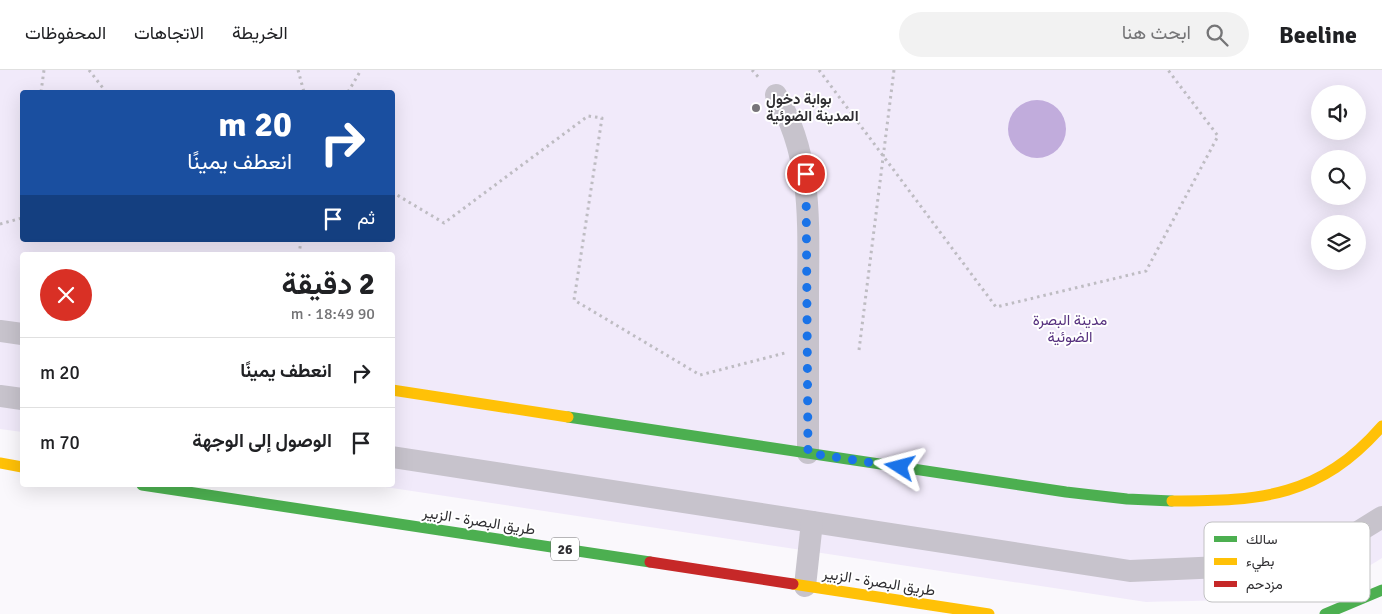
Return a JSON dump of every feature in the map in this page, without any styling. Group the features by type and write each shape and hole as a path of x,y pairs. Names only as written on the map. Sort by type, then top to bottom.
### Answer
{"main road":[{"path":"395,390 1103,497 1149,502 1260,497 1300,487 1332,472 1355,455 1382,426"},
{"path":"0,463 20,467"},
{"name":"طريق البصرة - الزبير","path":"155,487 988,614"},
{"path":"1370,595 1382,590"},
{"path":"1325,614 1354,602"}],"street":[{"path":"776,95 794,132 806,174 808,453"},
{"path":"0,331 20,334"},
{"path":"0,396 20,399"},
{"path":"395,457 1130,571 1204,568"},
{"path":"1370,524 1382,517"},
{"path":"805,586 812,522"}],"path":[{"path":"41,90 44,70"},
{"path":"89,70 104,90"},
{"path":"298,70 303,90"},
{"path":"349,90 361,70"},
{"path":"818,70 996,307 1146,271 1218,136 1168,70"},
{"path":"859,350 894,70"},
{"path":"395,194 444,223 588,116 602,118 574,300 700,375 808,347"},
{"path":"0,224 20,219"}],"green space":[{"name":"مدينة البصرة الضوئية","path":"0,70 1382,70 1382,558 1370,565 1370,522 1204,522 1204,601 1146,602 385,487 395,487 395,252 20,252 20,432 0,429"}],"shaded area":[{"path":"1031,100 1043,100 1058,108 1066,123 1066,135 1058,150 1043,158 1031,158 1016,150 1008,135 1008,123 1016,108"}],"traffic: fast":[{"path":"568,417 1066,492 1127,499 1172,501"},
{"path":"155,487 650,562"},
{"path":"1370,595 1382,590"},
{"path":"1325,614 1354,602"}],"traffic: slow":[{"path":"395,390 568,417"},
{"path":"1172,501 1234,499 1262,496 1288,490 1312,481 1336,468 1359,450 1382,426"},
{"path":"0,463 20,467"},
{"path":"793,584 989,614"}],"traffic: jam":[{"path":"650,562 793,584"}],"place":[{"name":"بوابة دخول المدينة الضوئية","path":"756,108"}],"route":[{"path":"806,174 808,227 808,453 900,467"}]}
